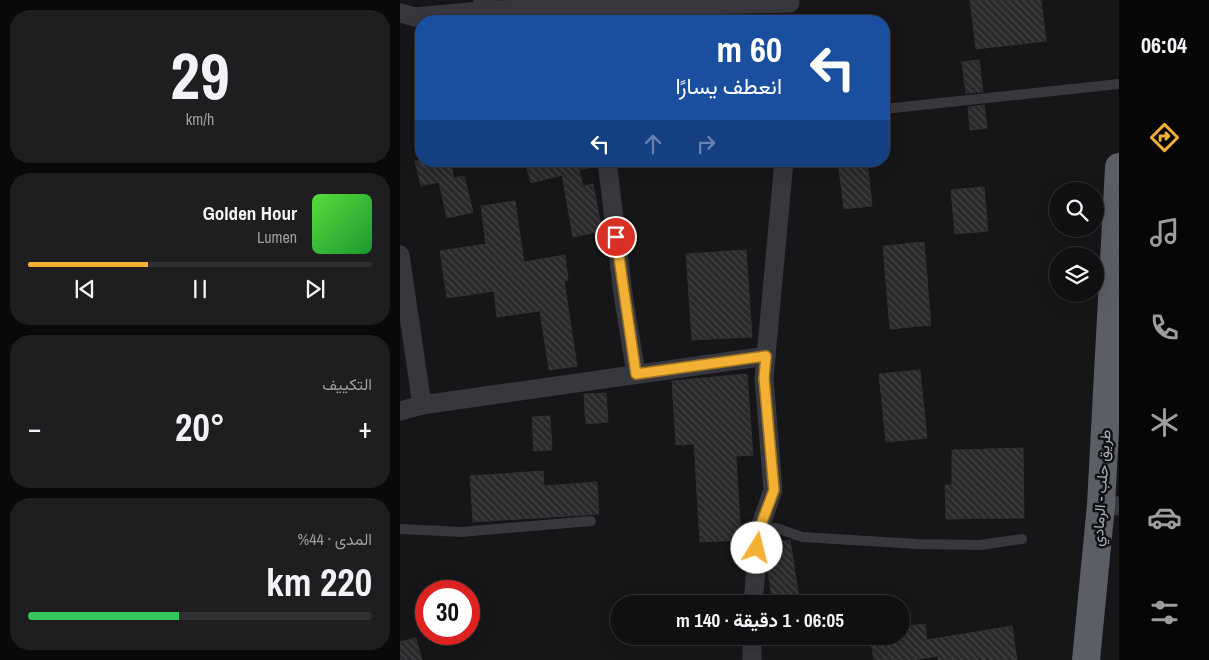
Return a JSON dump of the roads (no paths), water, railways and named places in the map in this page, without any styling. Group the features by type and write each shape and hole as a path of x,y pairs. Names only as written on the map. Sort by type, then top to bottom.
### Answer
{"highway":[{"name":"طريق حلب - الرمادي","path":"1086,660 1110,505 1119,167"}],"street":[{"path":"427,15 486,5 589,14 650,3 790,8"},
{"path":"400,13 415,17"},
{"path":"608,167 623,294 636,374"},
{"path":"754,595 759,530 774,490 764,378 783,167"},
{"path":"400,255 422,405"},
{"path":"400,411 422,405 766,356"},
{"path":"752,645 752,660"}],"lane":[{"path":"890,108 1119,84"},
{"path":"400,529 460,532 591,521"},
{"path":"759,530 776,528 802,538 917,544 980,545 1022,539"}]}
